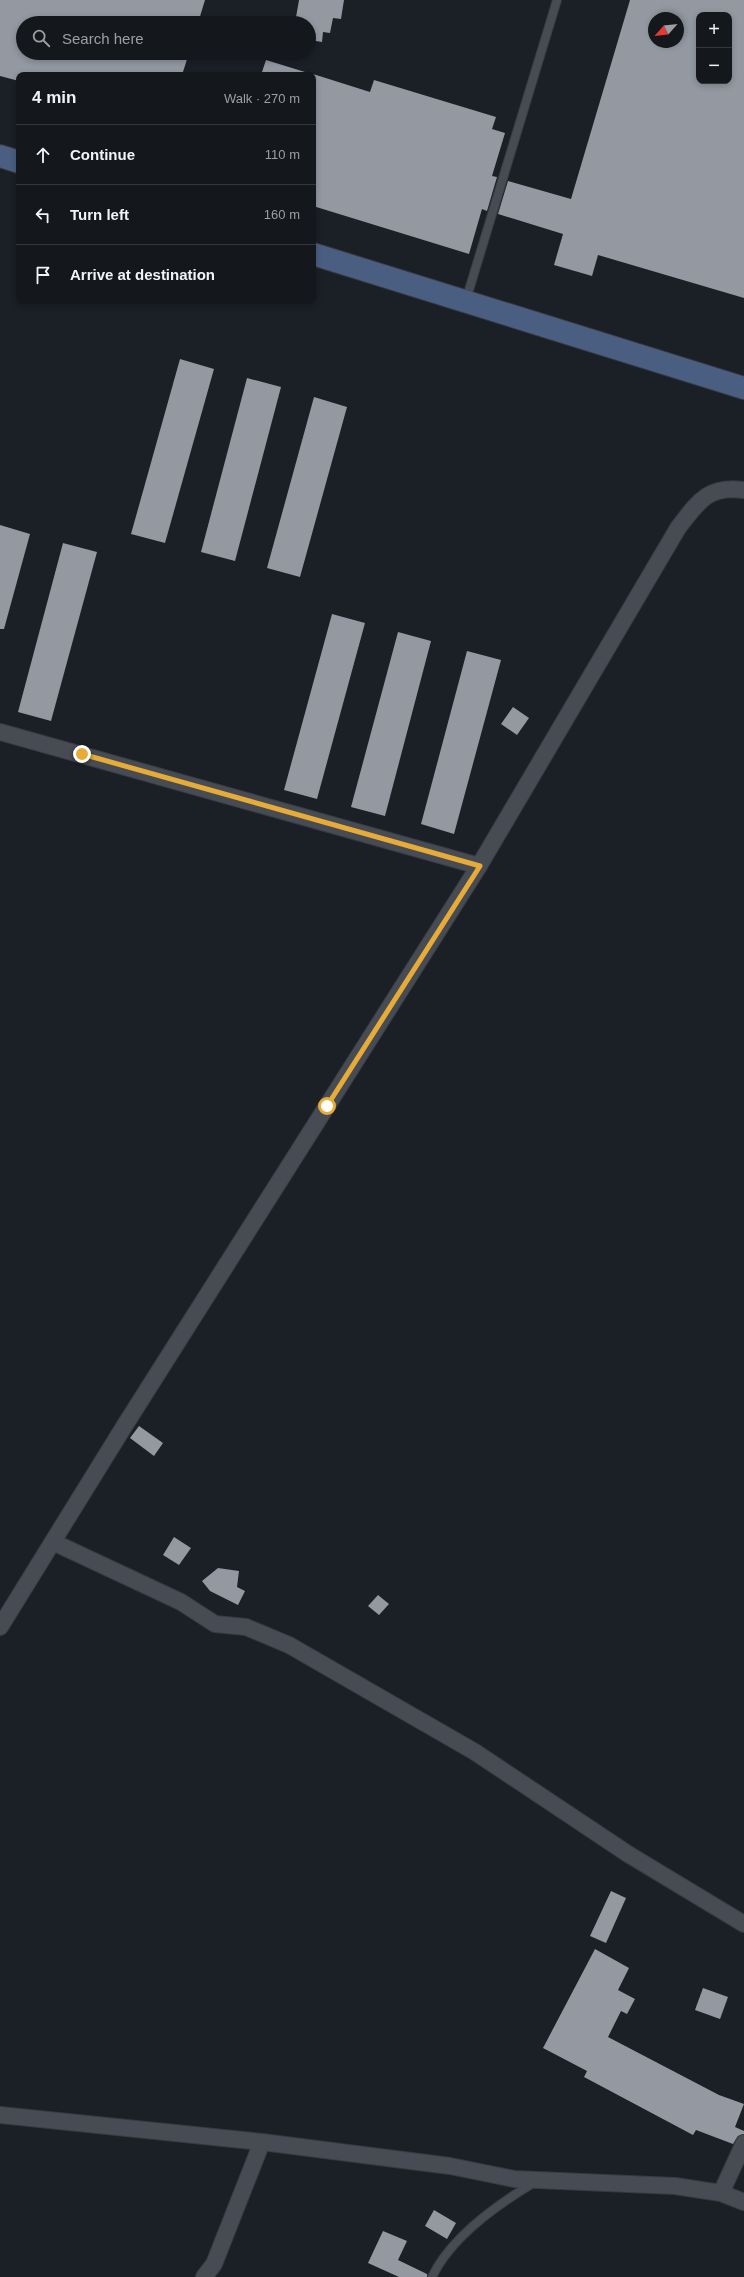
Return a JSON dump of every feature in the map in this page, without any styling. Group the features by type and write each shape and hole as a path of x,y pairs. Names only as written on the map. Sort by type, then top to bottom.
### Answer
{"street":[{"path":"0,156 16,161"},
{"path":"316,255 744,388"},
{"path":"0,1627 480,866 678,528 693,508 718,489 730,488 744,490"},
{"path":"0,732 480,866"},
{"path":"53,1542 181,1602 215,1624 246,1627 289,1644 475,1752 628,1854 744,1924"},
{"path":"0,2115 262,2142 450,2166 514,2179 675,2186 721,2193 744,2202"},
{"path":"204,2277 214,2264 262,2142"},
{"path":"721,2193 744,2143"}],"lane":[{"path":"466,302 556,0"},
{"path":"432,2277 439,2262 486,2216 512,2196 540,2179"}],"building":[{"path":"0,0 205,0 200,16 16,16 16,60 187,60 183,72 16,72 16,80 0,76"},
{"path":"299,0 344,0 341,19 333,18 330,33 323,32 322,42 316,41 316,16 296,16"},
{"path":"630,0 744,0 744,298 598,255 592,276 554,265 563,234 498,214 508,181 571,199"},
{"path":"266,60 305,72 262,72"},
{"path":"316,75 370,92 374,80 496,117 492,129 505,133 492,176 497,177 487,211 482,209 469,254 316,207"},
{"path":"180,359 214,369 165,543 131,534"},
{"path":"247,378 281,387 235,561 201,552"},
{"path":"314,397 347,407 300,577 267,568"},
{"path":"0,525 30,534 4,629 0,629"},
{"path":"63,543 97,552 51,721 18,712"},
{"path":"332,614 365,623 317,799 284,790"},
{"path":"398,632 431,641 385,816 351,807"},
{"path":"467,651 501,660 454,834 421,824"},
{"path":"513,707 529,718 517,735 501,724"},
{"path":"139,1426 163,1443 154,1456 130,1438"},
{"path":"174,1537 191,1548 179,1565 163,1555"},
{"path":"218,1568 239,1571 237,1587 245,1591 238,1605 210,1591 202,1581"},
{"path":"378,1595 389,1604 379,1615 368,1606"},
{"path":"611,1891 626,1898 606,1943 590,1936"},
{"path":"595,1949 629,1968 618,1990 635,1999 627,2014 621,2011 608,2037 719,2095 744,2104 735,2127 744,2131 744,2134 738,2136 733,2144 696,2130 693,2135 584,2077 587,2071 543,2048"},
{"path":"703,1988 728,1997 720,2019 695,2010"},
{"path":"434,2210 456,2223 447,2239 425,2226"},
{"path":"383,2231 407,2241 398,2260 427,2274 427,2277 399,2277 368,2263"}],"route":[{"path":"82,754 480,866 327,1106"}]}
